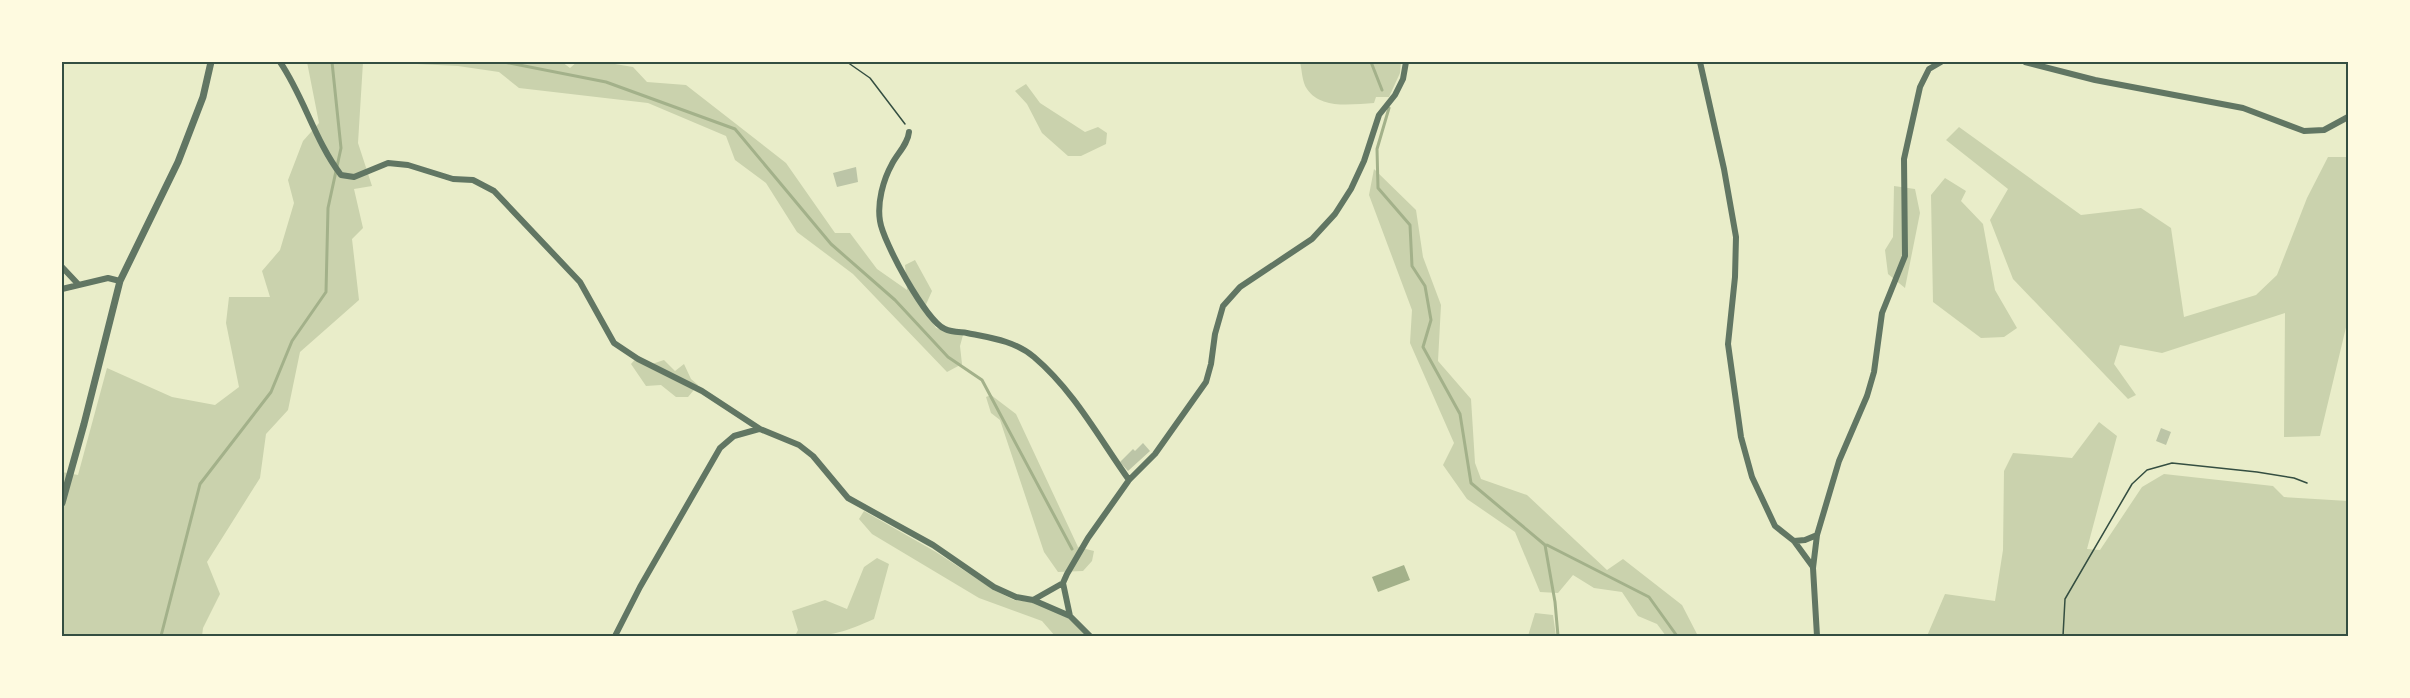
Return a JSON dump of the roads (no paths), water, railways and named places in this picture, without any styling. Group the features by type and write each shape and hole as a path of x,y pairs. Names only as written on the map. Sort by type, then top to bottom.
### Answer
{"street":[{"path":"62,504 120,281 178,162 203,97 212,62"},
{"path":"280,62 306,106 329,159 341,175 354,177 388,163 408,165 453,179 473,180 494,190 580,282 614,343 638,359 702,391 760,429 799,445 813,456 848,498 933,545 994,587 1070,616 1090,636"},
{"path":"1033,600 1063,583 1088,538 1129,480 1155,454 1206,382 1223,306 1240,287 1312,239 1335,213 1351,189 1364,161 1379,115 1395,95 1403,79 1406,62"},
{"path":"1700,62 1724,169 1736,237 1735,277 1728,344 1741,437 1752,477 1775,526 1794,541 1813,568"},
{"path":"2025,62 2095,80 2243,108 2304,132 2324,130 2349,117"},
{"path":"1817,636 1813,568 1817,535 1839,461 1867,396 1874,372 1882,313 1905,256 1904,159 1920,87 1929,69 1938,63"},
{"path":"909,132 909,138 892,164 885,180 880,208 880,222 890,248 907,279 935,323 946,330 1016,344 1035,358 1068,390 1129,480"},
{"path":"62,267 78,284"},
{"path":"62,289 108,278 120,281"},
{"path":"615,636 640,587 720,448 734,436 760,429"},
{"path":"1794,541 1805,540 1817,535"},
{"path":"1063,583 1070,616"}],"waterway":[{"path":"161,636 200,484 271,392 292,341 326,292 328,208 341,148 332,62"},
{"path":"504,62 606,82 735,129 831,244 895,300 948,357 982,380 1072,549"},
{"path":"1371,62 1382,90"},
{"path":"1389,108 1377,149 1378,188 1410,225 1412,266 1425,286 1431,320 1423,347 1460,414 1471,483 1545,545 1555,602 1558,636"},
{"path":"1547,545 1649,597 1677,636"}]}
